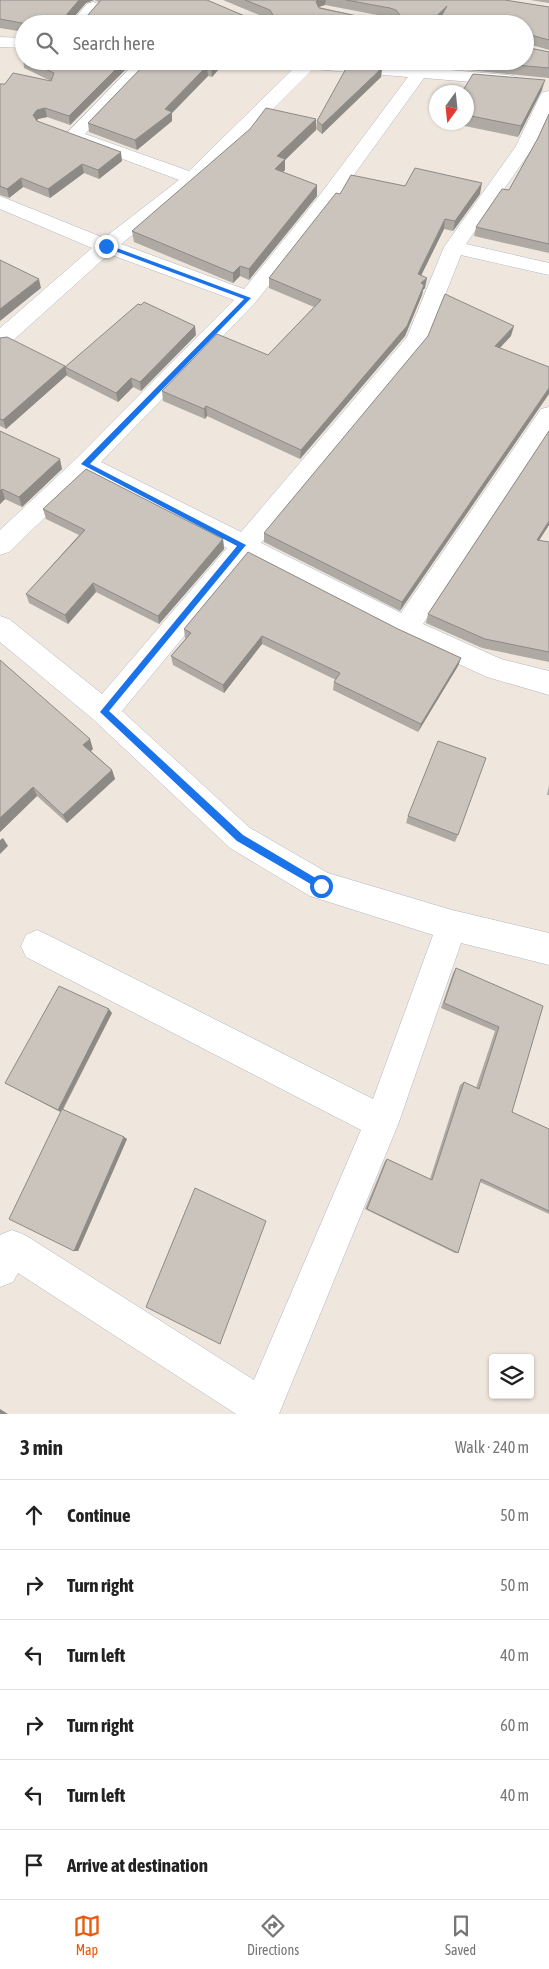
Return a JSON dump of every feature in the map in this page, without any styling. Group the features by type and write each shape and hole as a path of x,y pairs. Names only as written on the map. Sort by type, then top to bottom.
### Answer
{"street":[{"path":"86,15 93,7"},
{"path":"0,42 15,43"},
{"path":"137,70 67,132 192,179"},
{"path":"5,329 106,246 192,179 302,70"},
{"path":"395,70 519,81"},
{"path":"0,545 85,464 248,298 323,204 420,72"},
{"path":"104,712 242,545 417,340 454,247 525,146 546,87"},
{"path":"0,202 106,246 248,298"},
{"path":"454,247 549,270"},
{"path":"406,628 549,415"},
{"path":"85,464 406,628 496,669 549,683"},
{"path":"0,627 104,712 240,838 321,886 452,925 549,949"},
{"path":"4,1252 264,1412 382,1122 452,925"},
{"path":"37,946 382,1122"}],"building":[{"path":"0,0 79,0 67,15 15,15 15,22 0,19"},
{"path":"101,0 207,0 242,15 88,15"},
{"path":"245,0 317,0 319,8 352,15 273,15 270,10"},
{"path":"346,0 505,0 549,7 549,40 534,36 534,15 442,15 447,6 438,15 400,15 396,10 390,8"},
{"path":"534,49 549,52 549,68 534,67"},
{"path":"48,70 115,70 69,116 45,108 37,110 33,115 37,121 121,152 98,170 82,164 48,189 21,178 7,189 0,186 0,84 5,84 13,73 51,81 54,73"},
{"path":"139,70 203,70 165,109 172,112 135,140 88,123"},
{"path":"345,70 380,70 322,125 317,121"},
{"path":"473,74 545,80 521,126 474,117 474,85 466,85"},
{"path":"266,108 316,119 277,156 285,159 275,169 317,185 249,269 240,266 233,273 132,231 250,129"},
{"path":"549,114 549,244 476,227 502,189 509,190"},
{"path":"415,168 482,183 455,221 445,219 418,274 427,278 421,283 424,285 407,326 301,450 206,406 204,409 162,391 217,334 268,355 321,300 269,278 336,193 340,194 351,175 405,186"},
{"path":"0,260 39,279 0,309"},
{"path":"445,294 514,326 495,346 549,367 549,388 402,602 264,533 428,336"},
{"path":"144,302 195,326 140,382 131,378 116,393 65,367 138,304 141,305"},
{"path":"7,337 65,366 3,420 0,419 0,338"},
{"path":"0,431 60,459 19,497 2,489 0,491"},
{"path":"549,431 549,521 537,540 549,542 549,652 485,639 428,614"},
{"path":"86,469 223,539 158,616 93,583 65,615 26,594 85,530 43,509"},
{"path":"248,552 398,629 461,658 421,724 334,682 340,673 262,636 223,685 171,656 191,633 184,629"},
{"path":"0,660 90,739 83,745 112,770 63,815 33,787 0,818"},
{"path":"438,741 486,758 458,835 408,816"},
{"path":"456,968 543,1006 512,1112 549,1129 549,1211 481,1179 458,1253 367,1209 387,1159 432,1180 464,1082 479,1089 499,1027 444,1003"},
{"path":"59,986 109,1009 58,1110 5,1083"},
{"path":"62,1109 124,1137 74,1251 9,1219"},
{"path":"195,1188 266,1221 220,1344 146,1307"}],"route":[{"path":"106,246 248,298 85,464 242,545 104,712 240,838 321,886"}]}
